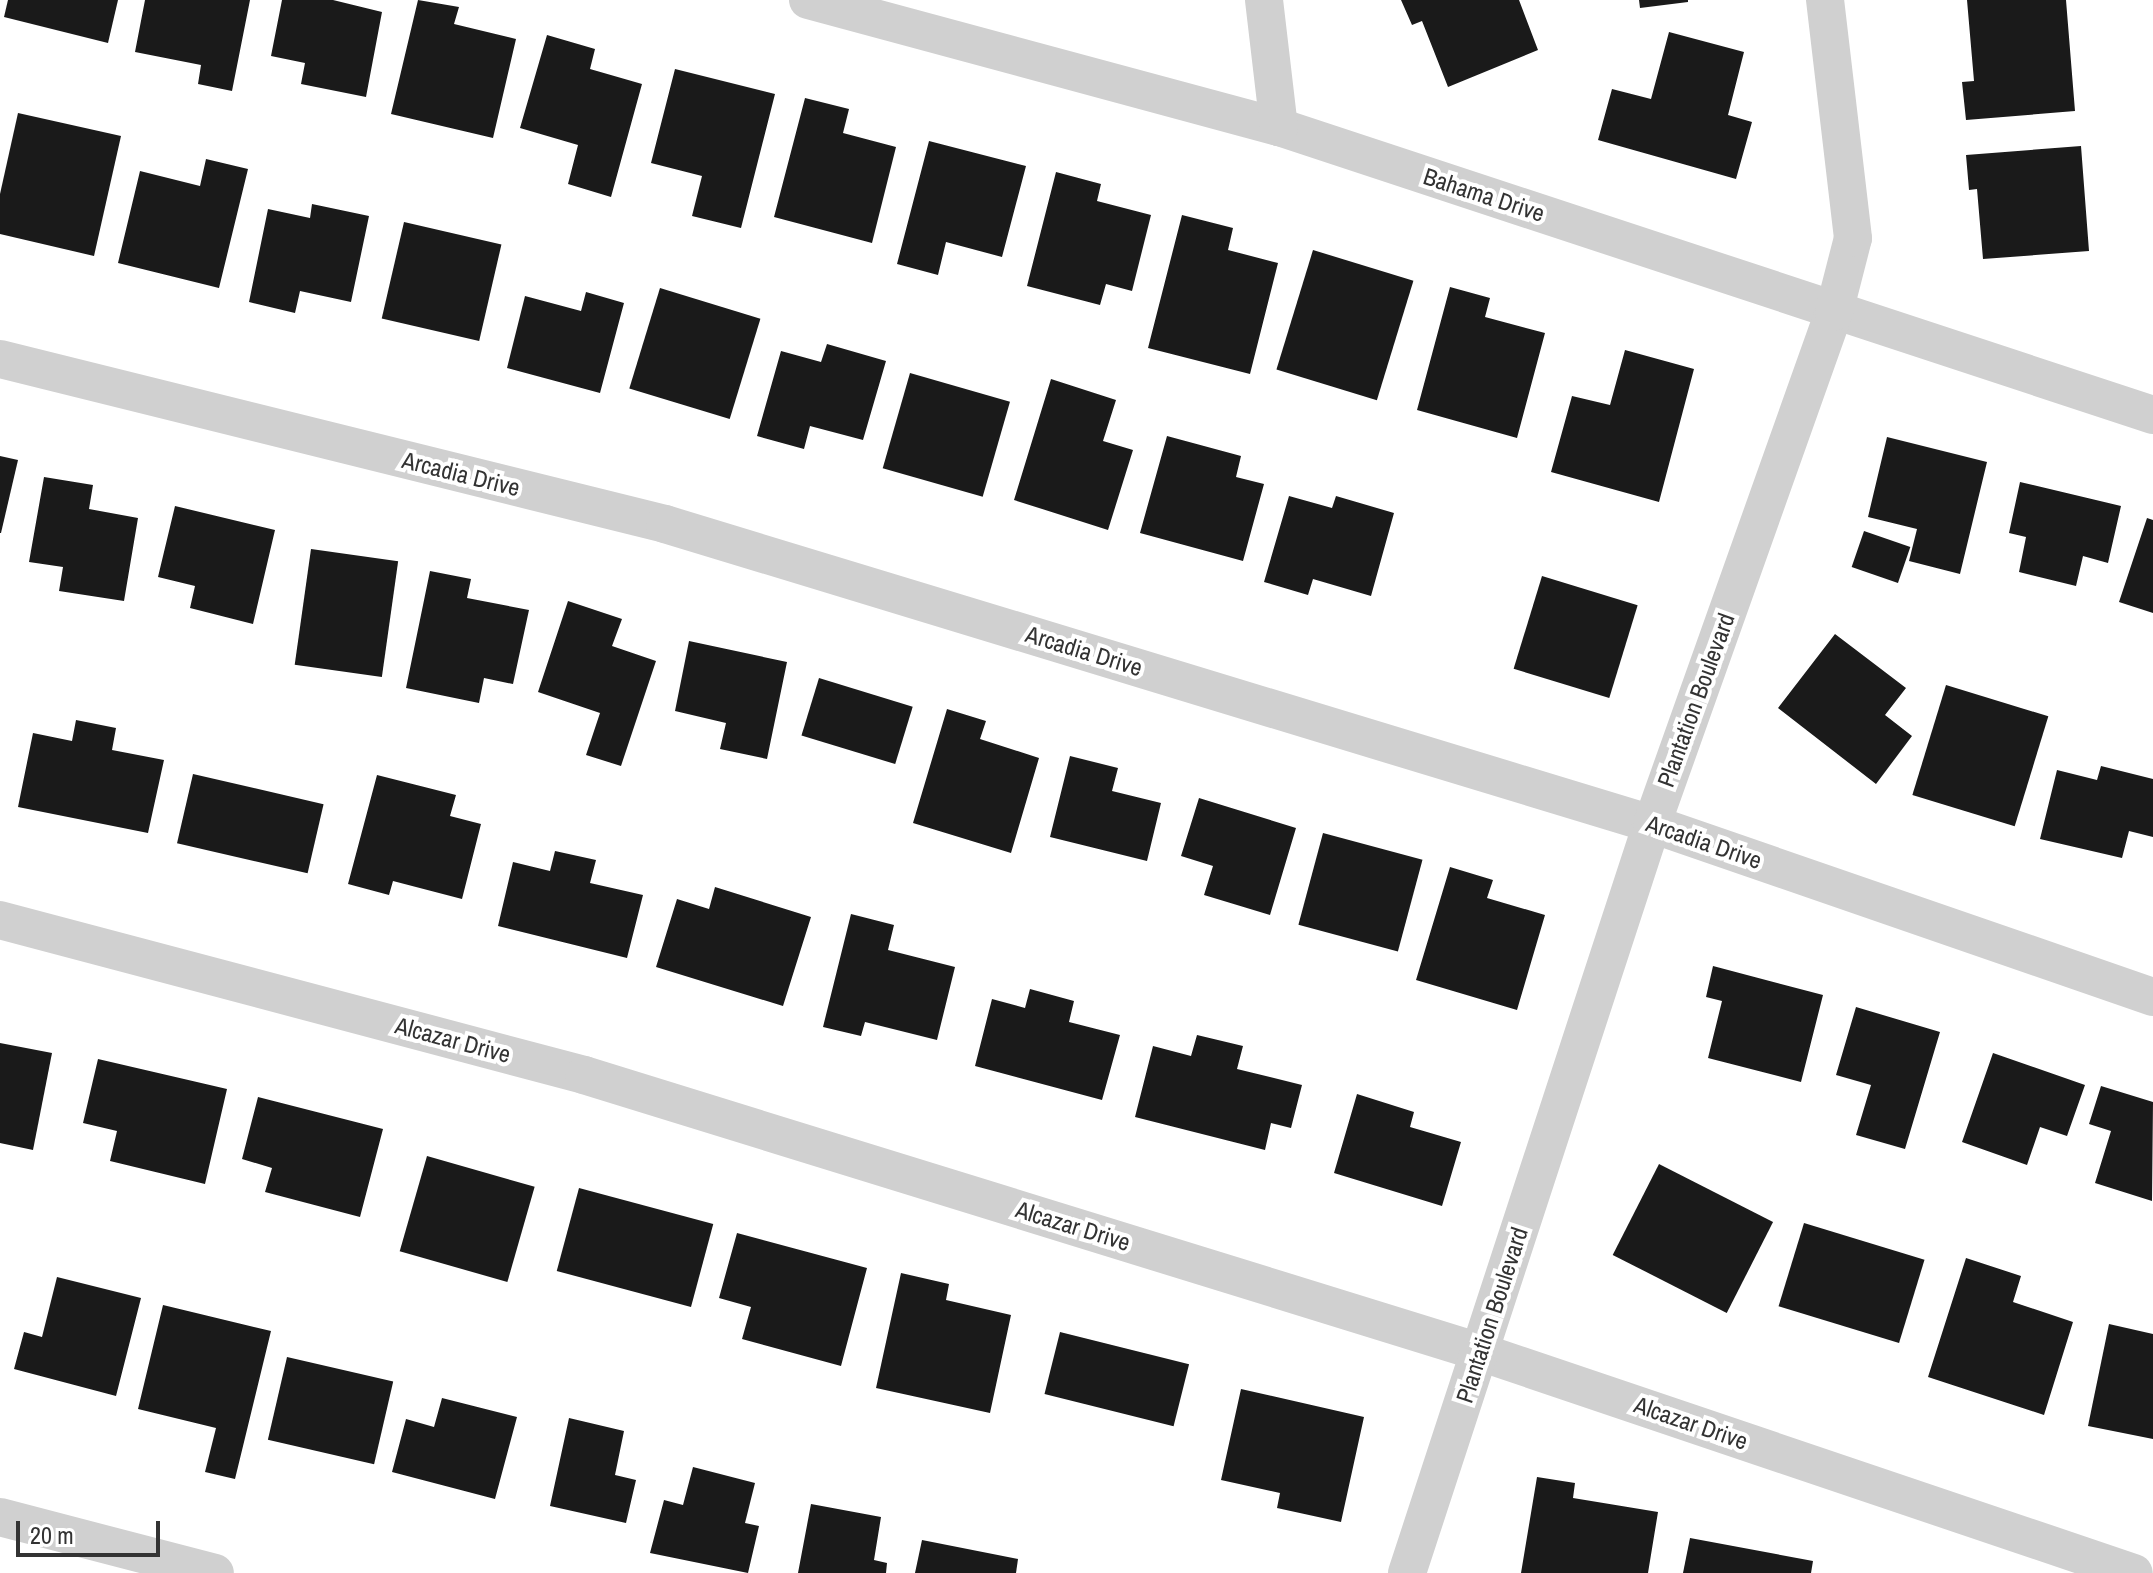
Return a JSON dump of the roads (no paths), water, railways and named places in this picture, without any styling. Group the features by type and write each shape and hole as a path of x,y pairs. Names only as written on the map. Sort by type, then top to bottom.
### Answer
{"street":[{"name":"Bahama Drive","path":"808,0 1279,127 2153,415"},
{"path":"1264,0 1279,127"},
{"name":"Plantation Boulevard","path":"1407,1573 1652,824 1834,312 1853,238 1825,0"},
{"name":"Arcadia Drive","path":"0,359 665,524 1652,824 2153,997"},
{"name":"Alcazar Drive","path":"0,920 584,1075 1480,1352 2134,1573"},
{"path":"0,1517 215,1573"}]}
